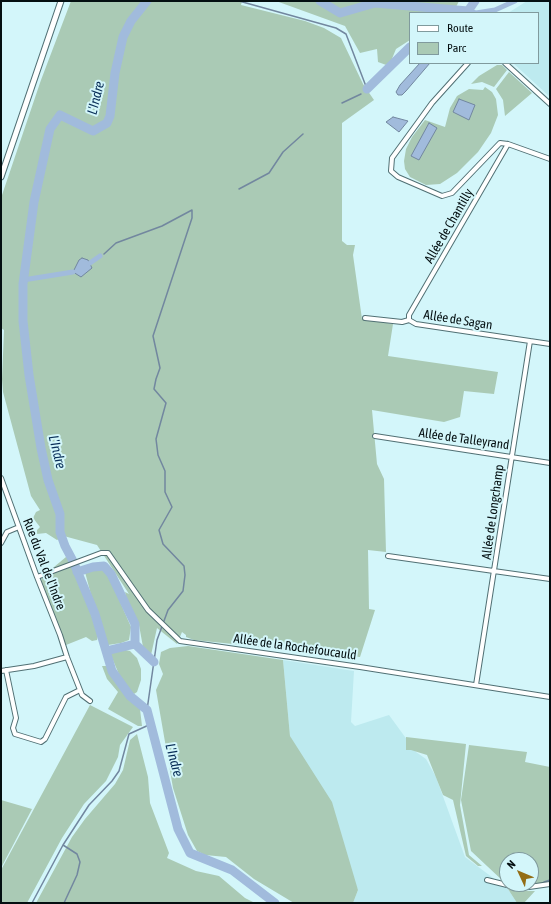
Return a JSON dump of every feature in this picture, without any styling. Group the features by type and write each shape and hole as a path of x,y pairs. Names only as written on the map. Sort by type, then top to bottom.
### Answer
{"street":[{"path":"1,177 3,161 61,1"},
{"path":"467,64 438,97 392,158 391,171 398,177 442,196 452,193 500,143 508,144 550,159"},
{"path":"506,64 550,104"},
{"name":"Allée de Chantilly","path":"409,320 409,315 508,144"},
{"name":"Allée de Sagan","path":"365,318 402,322 409,320 416,324 550,344"},
{"name":"Allée de Longchamp","path":"476,685 530,341"},
{"name":"Allée de Talleyrand","path":"375,436 550,463"},
{"name":"Rue du Val de l'Indre","path":"1,478 60,635 66,657 82,695 90,701"},
{"path":"1,543 7,532 19,527"},
{"name":"Allée de la Rochefoucauld","path":"37,577 101,553 108,553 148,610 180,641 550,697"},
{"path":"388,556 550,579"},
{"path":"66,657 34,666 3,670 16,718 14,728 15,734 41,742 66,697 80,690"},
{"path":"487,880 511,886 529,887 550,884"}],"shaded area":[{"path":"527,1 550,1 550,97 514,64 539,64 539,12 510,12"},
{"path":"419,64 429,64 402,95 398,95 396,92 400,85"},
{"path":"459,99 475,105 469,120 453,112"},
{"path":"393,117 408,121 399,132 386,122"},
{"path":"429,123 437,128 419,160 411,156"},
{"path":"82,258 88,260 92,268 81,277 73,272 79,260"},
{"path":"283,660 354,671 351,722 355,726 389,715 416,752 426,759 436,777 465,857 499,882 499,892 510,892 517,903 353,903 358,890 290,736"}],"green space":[{"path":"71,1 242,1 241,5 305,21 324,28 341,38 363,84 374,100 342,123 342,241 347,245 355,245 353,255 362,319 393,324 388,356 498,372 494,394 464,391 460,417 444,422 372,410 377,464 384,479 386,552 368,550 369,609 375,610 360,657 194,640 186,637 186,635 182,632 177,644 157,628 151,655 143,647 139,625 127,601 125,592 129,594 97,545 60,535 61,538 57,540 46,533 37,534 37,530 40,527 33,518 36,512 40,510 31,496 3,392 2,379 4,330 1,328 1,198 41,80"},
{"path":"276,1 459,1 454,12 409,12 409,41 396,49 389,66 378,62 377,49 360,53 345,26"},
{"path":"497,65 502,65 507,70 494,87 482,82 471,84 479,76"},
{"path":"509,72 532,93 505,116 503,100 496,89"},
{"path":"485,87 492,92 496,99 498,115 491,133 478,152 457,173 440,184 426,185 410,177 405,169 404,161 406,149 412,137 425,120 445,127 450,108 457,96 469,89 483,90"},
{"path":"66,557 70,558 82,586 98,636 97,640 92,641 86,637 66,645 41,581 42,577"},
{"path":"103,570 108,574 131,627 129,640 108,645 85,572"},
{"path":"188,646 283,660 290,736 332,802 358,890 353,903 294,903 254,879 226,857 205,855 197,851 188,835 173,788 156,690 163,674 159,664 161,652 170,648"},
{"path":"121,649 130,651 137,658 141,669 141,680 137,692 134,694 123,684 110,653"},
{"path":"102,666 107,666 120,687 140,709 142,726 138,726 108,709 118,692 107,679"},
{"path":"90,705 133,727 120,745 118,757 106,781 84,804 62,838 27,903 1,903 1,870"},
{"path":"137,734 148,777 150,803 169,853 167,858 196,871 219,876 245,898 255,903 36,903 72,837 85,819 115,784 123,770 130,740"},
{"path":"406,737 466,744 460,805 469,855 482,866 478,866 466,856 453,800 443,795 427,755 406,750"},
{"path":"469,745 527,752 525,762 550,767 550,880 539,883 539,852 499,852 499,877 471,851 461,800"},
{"path":"1,800 32,809 1,868"},
{"path":"510,892 534,892 524,903 517,903"}],"waterway":[{"name":"L'Indre","path":"147,1 131,21 123,37 115,73 110,116 107,123 93,131 60,115 50,129 34,202 23,284 23,321 29,375 48,480 60,514 60,532 95,614 112,671 130,696 147,710 178,829 190,853 232,870 275,903"},
{"path":"239,1 336,28 346,34 367,89"},
{"name":"L'Indre","path":"320,1 340,13 375,3 468,11 475,1"},
{"name":"L'Indre","path":"401,6 405,1"},
{"path":"482,12 495,10 515,1"},
{"path":"468,11 472,12"},
{"path":"367,89 409,48"},
{"path":"342,103 361,94"},
{"path":"239,189 269,173 283,152 303,134"},
{"path":"104,254 116,243 162,226 192,210"},
{"path":"147,710 157,640 168,610 183,591 185,575 184,566 163,544 159,530 172,507 165,492 165,471 158,455 156,439 166,403 154,389 160,368 153,336 192,218 192,210"},
{"path":"90,263 100,256"},
{"path":"23,280 73,272"},
{"path":"77,572 93,567 104,566 111,574 135,624 135,644 154,662"},
{"path":"106,651 135,644"},
{"path":"32,903 63,845 89,805 112,781 119,771 129,734 151,724"},
{"path":"63,845 77,854 80,862 77,875 64,903"},
{"path":"544,882 550,880"}]}
